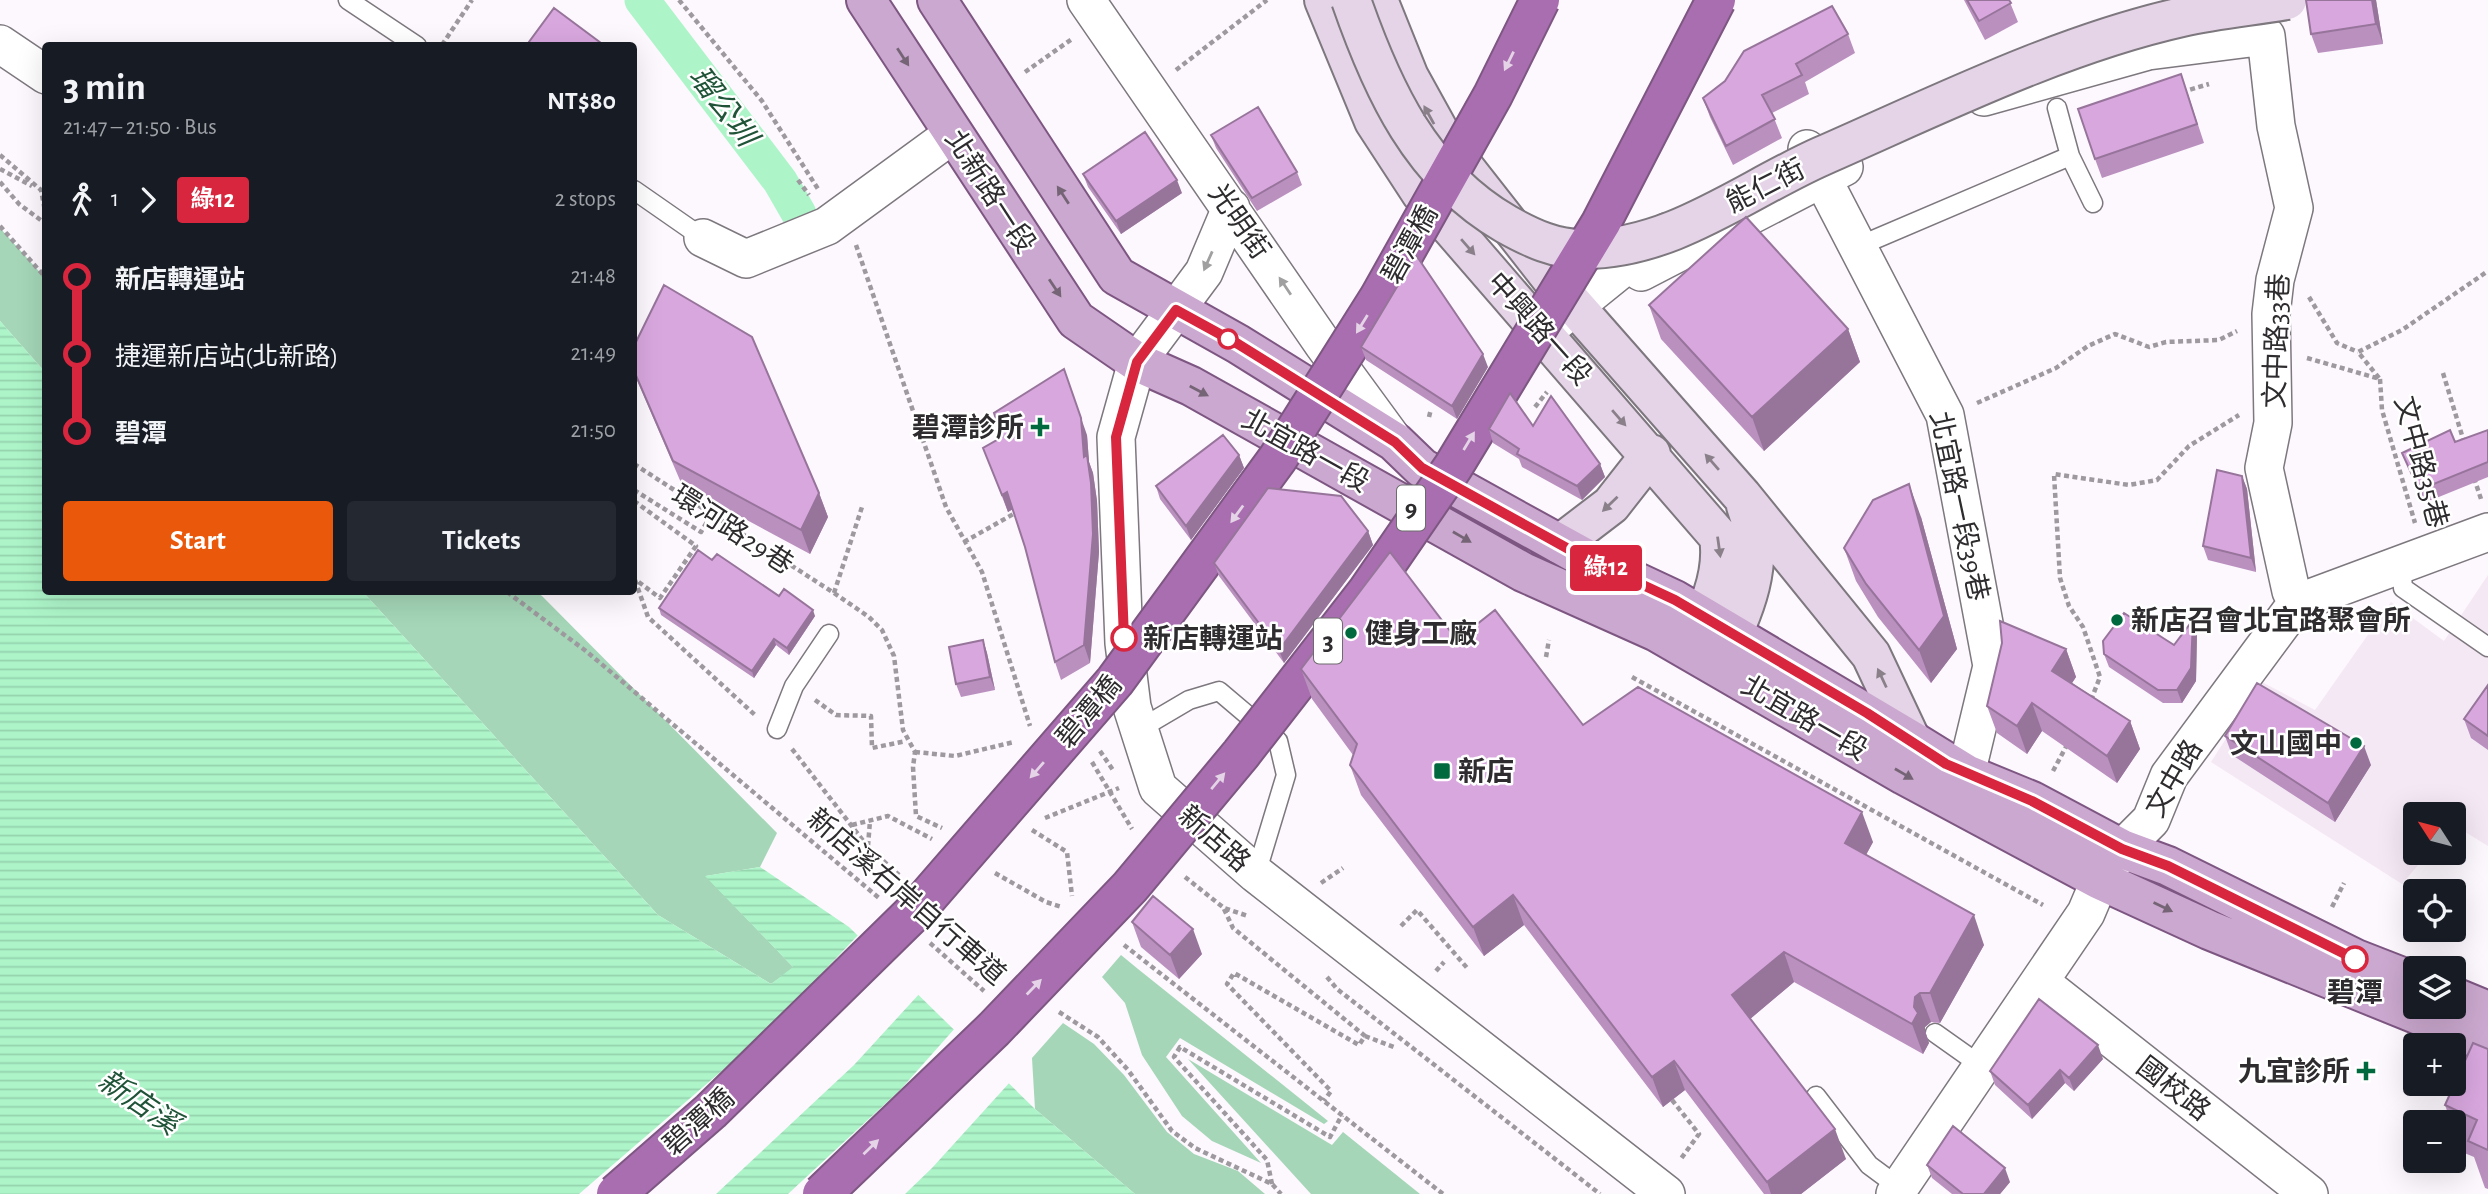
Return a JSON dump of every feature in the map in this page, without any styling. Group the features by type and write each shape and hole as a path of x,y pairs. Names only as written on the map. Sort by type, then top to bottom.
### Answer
{"highway":[{"name":"碧潭橋","path":"616,1194 711,1111 918,908 1115,681 1278,458 1379,298 1493,95 1539,0"},
{"name":"3","path":"822,1194 994,1028 1130,887 1241,754 1367,592 1453,467 1601,223 1716,0"}],"main road":[{"name":"北新路一段","path":"866,0 1076,320 1137,362"},
{"name":"北新路一段","path":"937,0 1116,276 1176,310"},
{"name":"北宜路一段","path":"1176,310 1238,344 1395,442 1422,468 1560,544 1675,600 1710,642 1904,775 2100,880 2209,930 2488,1043"},
{"name":"北宜路一段","path":"1137,362 1191,386 1523,572 1657,632 1710,642 1911,740 1966,775 2032,801 2122,849 2168,866 2356,959 2403,977"},
{"path":"2466,1002 2488,1011"}],"street":[{"name":"中興路一段","path":"1324,0 1374,121 1421,193 1651,454 1719,537 1721,559 1710,642"},
{"name":"能仁街","path":"1351,0 1390,98 1429,160 1461,192 1494,217 1537,242 1584,250 1637,243 1695,221 1818,158 2072,50 2181,17 2287,0"},
{"name":"中興路一段","path":"1378,0 1409,77 1446,144 1582,300 1871,655 1911,740"},
{"name":"光明街","path":"1092,10 1323,344 1395,442"},
{"name":"文中路33巷","path":"1815,164 1895,142 2021,89 2148,51 2266,36 2276,126 2294,208 2275,280 2271,314 2273,423 2264,468 2291,591 2297,603"},
{"path":"0,44 42,72"},
{"path":"703,238 746,258 824,220 953,134"},
{"path":"1544,332 1582,300 1671,257 1815,164"},
{"name":"北宜路一段39巷","path":"1815,164 1945,415 1992,666 1966,775"},
{"name":"新店路","path":"1231,208 1204,272 1137,362 1116,437 1124,643 1138,730 1158,788 1256,874 1666,1194"},
{"path":"1560,544 1611,505 1651,454"},
{"name":"中興路一段","path":"1710,642 1747,601 1757,559 1753,525 1742,496"},
{"path":"2297,603 2413,561 2485,518"},
{"name":"文中路","path":"1898,1191 2086,913 2100,880 2122,849 2151,820 2175,766 2297,603"},
{"name":"國校路","path":"2040,982 2309,1194"}],"lane":[{"path":"348,0 411,42"},
{"path":"2057,108 2070,156 2093,202"},
{"path":"1859,246 2070,156"},
{"path":"637,192 703,238"},
{"path":"2413,561 2403,587 2488,647"},
{"path":"777,729 794,685 829,634"},
{"path":"1138,730 1189,700 1219,691 1278,741 1286,775 1256,874"},
{"path":"1935,1033 1983,1067"},
{"path":"1816,1096 1869,1165 1898,1191"}],"path":[{"path":"445,42 472,0"},
{"path":"679,0 762,101 824,220 946,507 982,572 1033,737"},
{"path":"1147,92 1267,0"},
{"path":"996,91 1092,10"},
{"path":"2172,95 2209,84"},
{"path":"0,155 42,190"},
{"path":"0,169 42,190"},
{"path":"798,180 824,220"},
{"path":"0,182 19,204 42,221"},
{"path":"0,226 42,275"},
{"path":"2358,352 2402,330 2488,271"},
{"path":"1945,415 2056,368 2088,346 2115,334 2149,347 2166,342 2219,340 2271,314"},
{"path":"2337,343 2358,352 2380,379"},
{"path":"2303,357 2380,379"},
{"path":"2443,373 2467,452"},
{"name":"文中路35巷","path":"2380,379 2382,410 2413,561"},
{"path":"2087,711 2100,677 2083,626 2069,606 2060,578 2054,474 2129,485 2157,480 2189,446 2274,392"},
{"path":"1429,417 1431,409"},
{"path":"2471,465 2485,518"},
{"name":"環河路29巷","path":"637,466 834,593 869,617 882,630 894,656 899,707 906,741"},
{"path":"637,492 701,532 711,515"},
{"path":"637,503 696,546 660,598 637,581"},
{"path":"834,593 862,507"},
{"path":"964,542 1020,510"},
{"path":"637,586 648,617 750,711 777,729 868,847 909,883"},
{"name":"新店溪右岸自行車道","path":"511,595 586,652 887,904"},
{"path":"1546,657 1549,640"},
{"path":"1632,677 2043,905"},
{"path":"836,715 871,716 872,748 906,741 915,752 955,756 1020,740"},
{"path":"2032,801 2074,733"},
{"path":"1026,826 1112,792"},
{"path":"852,825 888,816"},
{"path":"868,847 870,821"},
{"path":"1321,883 1343,868"},
{"path":"1255,922 1245,914 1224,908 1233,928 1365,1036 1394,1047"},
{"path":"1401,926 1417,910 1468,969"},
{"path":"950,919 1012,974"},
{"name":"新店溪右岸自行車道","path":"927,941 988,995"},
{"path":"1365,1036 1359,1045 1234,973 1227,984 1331,1091 1324,1101 1443,1194"},
{"path":"1324,973 1337,989 1600,1194"},
{"path":"1054,1008 1098,1037 1128,1070 1172,1131 1195,1147 1272,1184 1281,1194"},
{"path":"1272,1184 1267,1160 1174,1057 1180,1047 1330,1137 1342,1115"},
{"path":"1672,1100 1699,1134 1679,1161"}],"shaded area":[{"path":"0,228 42,275 42,369 0,321"},
{"name":"文山國中","path":"2488,575 2488,846 2466,832 2466,802 2403,802 2403,865 2418,865 2406,879 2403,879 2402,884 2211,762 2262,682 2315,710 2391,602 2444,641"},
{"path":"366,595 542,596 777,833 760,867 706,876 794,968 771,984 658,915"},
{"path":"1121,955 1328,1121 1324,1124 1180,1038 1166,1057 1261,1163 1212,1141 1182,1116 1142,1055 1125,1003 1102,977"},
{"path":"1063,1023 1094,1044 1124,1075 1167,1132 1194,1154 1238,1171 1265,1194 1135,1194 1035,1109 1032,1058"},
{"path":"1188,1059 1332,1145 1343,1132 1420,1194 1311,1194"}],"water":[{"name":"新店溪","path":"0,321 42,369 42,595 366,595 658,915 771,984 793,967 705,876 760,867 849,927 1035,1109 1135,1194 0,1194"}],"pier":[{"path":"860,933 921,992 854,1065 716,1194 579,1194 761,1037"},
{"path":"956,1027 1011,1081 932,1168 905,1194 788,1194 901,1089"}],"building":[{"path":"1967,0 2009,0 2011,3 1979,21"},
{"path":"2306,0 2372,0 2376,24 2311,34"},
{"path":"1832,6 1848,34 1796,64 1802,75 1762,95 1775,119 1726,146 1703,98 1725,81 1744,51"},
{"path":"554,8 600,42 529,42"},
{"path":"2181,74 2197,124 2095,159 2078,109"},
{"path":"1258,107 1297,172 1252,198 1211,135"},
{"path":"1145,132 1177,180 1116,221 1083,174"},
{"path":"1746,217 1848,329 1752,417 1649,305"},
{"path":"1416,255 1483,354 1452,406 1361,347"},
{"path":"664,285 752,337 819,493 801,530 673,461 637,378 637,340"},
{"path":"1064,369 1081,418 1084,457 1087,455 1091,483 1093,534 1084,645 1055,662 1025,547 1007,492 1002,495 983,448 1002,437 994,413"},
{"path":"1510,393 1533,426 1551,396 1600,464 1577,486 1517,454 1519,449 1489,429"},
{"path":"2450,430 2455,442 2488,430 2488,462 2419,490 2402,453"},
{"path":"1223,435 1239,455 1186,526 1156,486"},
{"path":"2217,470 2242,476 2251,558 2203,546"},
{"path":"1909,484 1944,616 1919,650 1866,584 1844,548 1873,500"},
{"path":"1268,488 1341,496 1368,531 1279,650 1214,563"},
{"path":"698,550 712,560 717,554 779,596 784,589 813,610 787,648 774,639 752,671 659,608"},
{"path":"1390,552 1457,640 1495,610 1583,725 1638,687 1862,812 1845,843 1974,915 1930,993 1920,993 1915,997 1914,1007 1918,1013 1912,1024 1784,952 1732,995 1835,1129 1767,1182 1674,1061 1652,1077 1513,895 1473,927 1350,765 1357,744 1301,669"},
{"path":"2124,613 2174,645 2193,620 2191,668 2177,690 2158,690 2104,654 2103,641"},
{"path":"2000,621 2066,649 2052,671 2130,721 2107,756 2032,703 2017,726 1987,706 2002,643"},
{"path":"983,640 990,677 956,684 949,647"},
{"path":"2257,683 2364,746 2328,803 2225,736"},
{"path":"2488,685 2488,736 2464,719"},
{"path":"1153,896 1193,929 1170,955 1132,922"},
{"path":"2039,999 2098,1045 2069,1078 2060,1070 2028,1105 1990,1071"},
{"path":"2473,1043 2488,1049 2488,1150 2468,1141 2477,1120 2466,1115 2466,1110 2456,1110 2445,1105 2449,1096 2466,1096 2466,1058"},
{"path":"1953,1126 2005,1168 1984,1194 1963,1194 1927,1165"}],"waterway":[{"name":"瑠公圳","path":"642,0 780,181 799,214"}],"bus line":[{"name":"綠12","path":"1124,638 1116,437 1137,362 1176,310 1238,344 1395,442 1422,468 1583,557 1675,600 1734,633 1946,764 1966,775 2032,801 2122,849 2168,866 2355,959"}],"place":[{"name":"碧潭診所","path":"1040,427"},
{"name":"新店召會北宜路聚會所","path":"2117,620"},
{"name":"健身工廠","path":"1351,633"},
{"name":"新店轉運站","path":"1124,638"},
{"name":"文山國中","path":"2356,743"},
{"name":"新店","path":"1442,771"},
{"name":"碧潭","path":"2355,959"},
{"name":"九宜診所","path":"2366,1071"}]}
